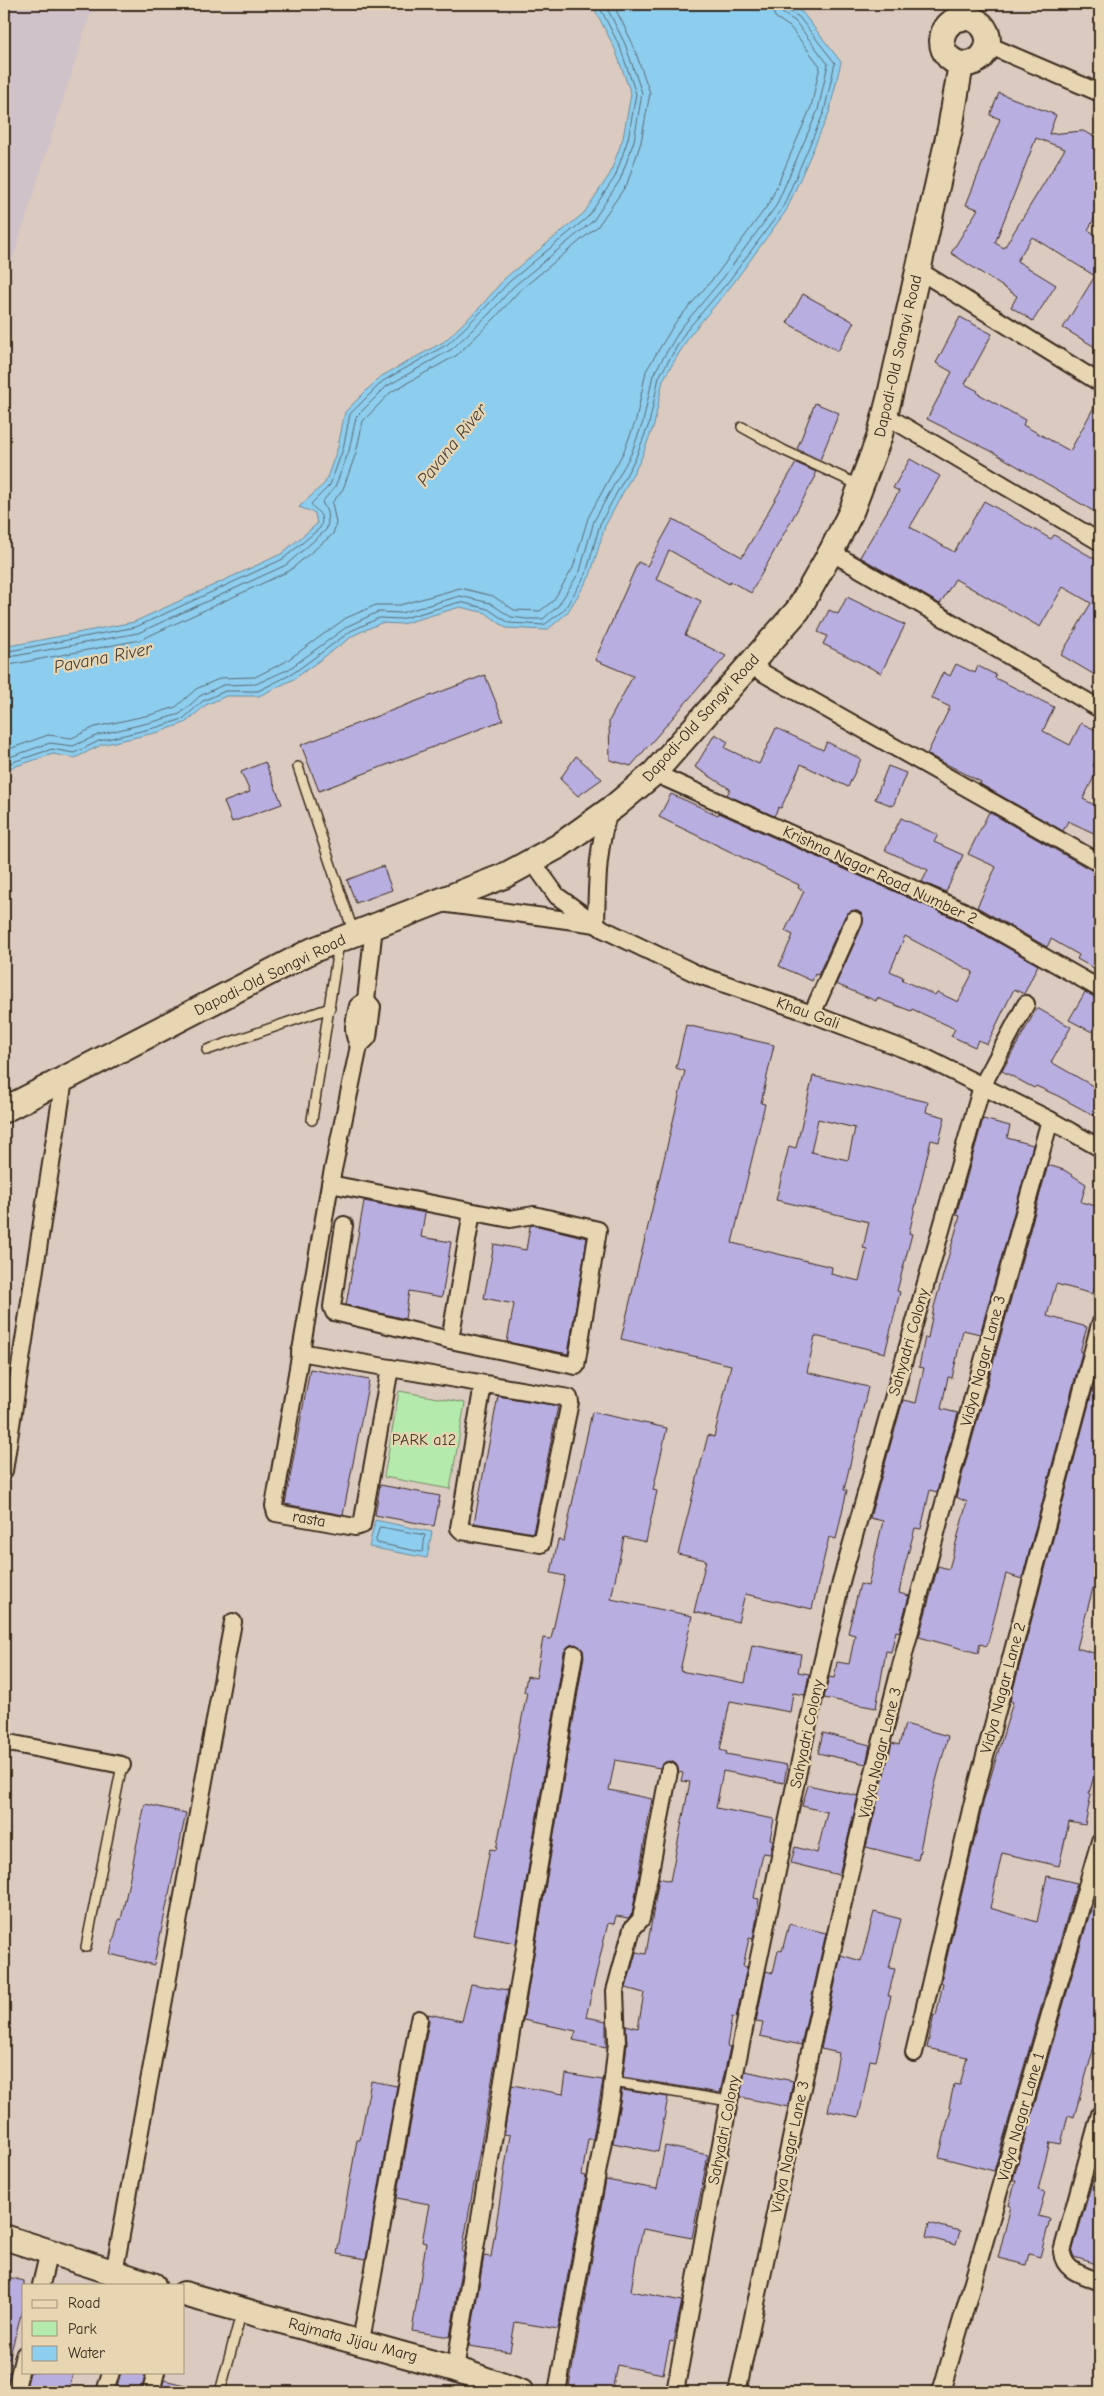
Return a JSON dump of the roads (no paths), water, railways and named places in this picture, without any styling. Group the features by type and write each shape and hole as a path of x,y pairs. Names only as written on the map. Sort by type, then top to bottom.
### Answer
{"street":[{"path":"956,11 974,19 980,24 988,37 988,45 982,58 969,64 961,64 948,57 942,43 946,28 956,11"},
{"path":"988,45 1100,93"},
{"name":"Dapodi-Old Sangvi Road","path":"4,1110 313,950 504,876 559,846 610,809 654,773 798,610 832,552 861,486 879,438 885,415 950,129 961,64"},
{"path":"918,270 1100,383"},
{"path":"885,415 1100,542"},
{"path":"832,552 1100,709"},
{"path":"749,665 1100,863"},
{"name":"Krishna Nagar Road Number 2","path":"654,773 963,911 1100,989"},
{"path":"437,902 596,924 600,850 610,809"},
{"name":"Khau Gali","path":"532,861 557,896 596,924 699,975 812,1014 922,1056 1050,1120 1100,1148"},
{"path":"812,1014 854,920"},
{"name":"rasta","path":"356,933 366,1000 358,1006 355,1017 353,1034 359,1046 330,1184 300,1352 274,1506 274,1510 279,1514 355,1527 362,1525 390,1368"},
{"name":"Sahyadri Colony","path":"675,2392 729,2101 807,1728 842,1578 982,1086 1026,1004"},
{"path":"4,1466 64,1079"},
{"name":"Vidya Nagar Lane 3","path":"737,2392 828,1969 875,1770 928,1562 1050,1120"},
{"path":"330,1184 516,1220 534,1215 598,1230 578,1363 574,1367 334,1312 332,1307 344,1224"},
{"path":"450,1340 472,1212"},
{"name":"Vidya Nagar Lane 2","path":"914,2054 974,1796 1100,1324"},
{"path":"300,1352 566,1397 570,1400 542,1542 540,1544 462,1531 459,1528 483,1384"},
{"path":"4,2237 134,2280 233,1622"},
{"path":"455,2368 574,1654"},
{"path":"4,1742 122,1766"},
{"path":"557,2392 613,2082 618,2042 615,1991 632,1929 641,1919 669,1771"},
{"name":"Vidya Nagar Lane 1","path":"941,2392 1100,1841"},
{"path":"361,2341 419,2019"},
{"path":"1100,2114 1093,2165 1062,2252 1063,2261 1070,2269 1100,2282"},
{"path":"41,2284 49,2251"},
{"name":"Rajmata Jijau Marg","path":"185,2294 455,2368 493,2387 521,2392"},
{"path":"15,2392 22,2363"},
{"path":"105,2392 110,2374"},
{"path":"151,2392 156,2374"}],"lane":[{"path":"742,428 783,450 861,486"},
{"path":"298,767 356,933 330,1008 312,1120"},
{"path":"207,1050 330,1008"},
{"path":"86,1946 122,1766"},
{"path":"613,2082 729,2101"},
{"path":"220,2392 242,2310"}],"water":[{"name":"Pavana River","path":"592,4 786,4 802,12 841,62 829,113 786,211 732,285 690,335 663,380 654,425 641,459 605,526 590,576 567,613 547,630 506,628 486,613 460,607 402,624 381,623 354,635 294,679 259,696 226,696 206,705 185,723 159,732 101,745 75,758 53,754 4,770 4,647 134,622 281,554 317,524 315,513 299,507 325,483 338,447 345,412 380,377 445,341 482,305 505,278 584,213 610,174 623,138 631,94 615,49"},
{"path":"375,1520 432,1532 427,1558 369,1547"}],"park label":[{"name":"PARK a12","path":"424,1440"}]}
